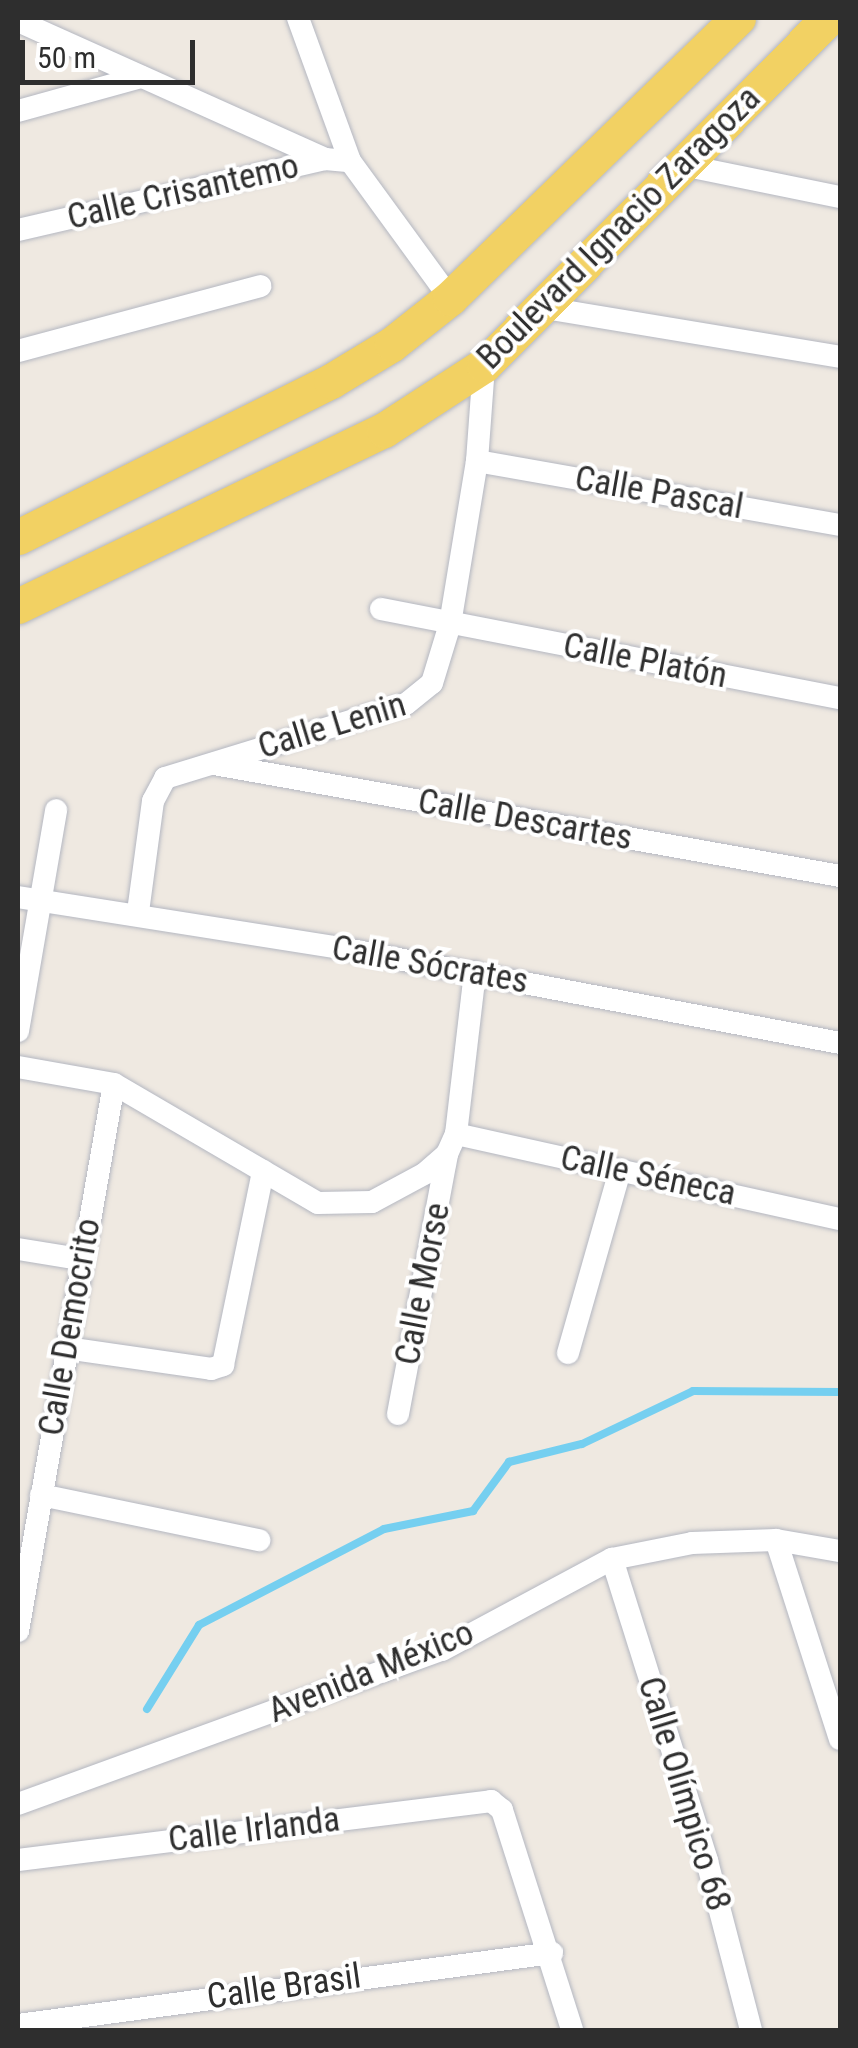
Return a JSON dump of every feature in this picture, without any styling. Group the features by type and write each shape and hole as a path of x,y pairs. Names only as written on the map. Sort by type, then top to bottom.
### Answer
{"main road":[{"name":"Boulevard Ignacio Zaragoza","path":"18,537 331,381 450,298 738,18"},
{"name":"Boulevard Ignacio Zaragoza","path":"18,606 384,430 484,366 686,166 828,18"}],"street":[{"path":"298,18 350,161 450,298"},
{"path":"18,21 325,159"},
{"path":"18,110 141,76"},
{"name":"Calle Crisantemo","path":"18,230 325,159 350,161"},
{"path":"686,166 840,197"},
{"path":"18,351 260,286"},
{"path":"545,308 840,358"},
{"name":"Calle Lenin","path":"138,912 157,787 209,764 422,698 450,624 477,461 484,366"},
{"name":"Calle Pascal","path":"477,461 840,525"},
{"name":"Calle Platón","path":"381,609 840,698"},
{"name":"Calle Descartes","path":"209,764 840,876"},
{"path":"18,1030 29,899 56,810"},
{"name":"Calle Sócrates","path":"29,899 138,912 840,1043"},
{"name":"Calle Morse","path":"398,1414 452,1144 474,972"},
{"path":"18,1067 114,1084 318,1203 345,1207 399,1190 452,1144"},
{"name":"Calle Democrito","path":"18,1631 80,1259 114,1084"},
{"name":"Calle Séneca","path":"452,1144 620,1170 840,1219"},
{"path":"568,1353 620,1170"},
{"path":"66,1348 211,1369 223,1366 263,1171"},
{"path":"18,1249 80,1259"},
{"path":"40,1495 259,1540"},
{"path":"776,1540 840,1738"},
{"name":"Avenida México","path":"18,1804 442,1650 612,1559 692,1543 776,1540 840,1551"},
{"name":"Calle Olímpico 68","path":"612,1559 707,1861 751,2030"},
{"name":"Calle Irlanda","path":"18,1860 491,1801 502,1810 552,1954"},
{"path":"552,1954 572,2030"},
{"name":"Calle Brasil","path":"23,2026 552,1954"},
{"path":"18,2000 23,2026"}],"waterway":[{"path":"147,1709 199,1625 384,1529 473,1511 509,1462 582,1444 693,1391 840,1392"}]}
